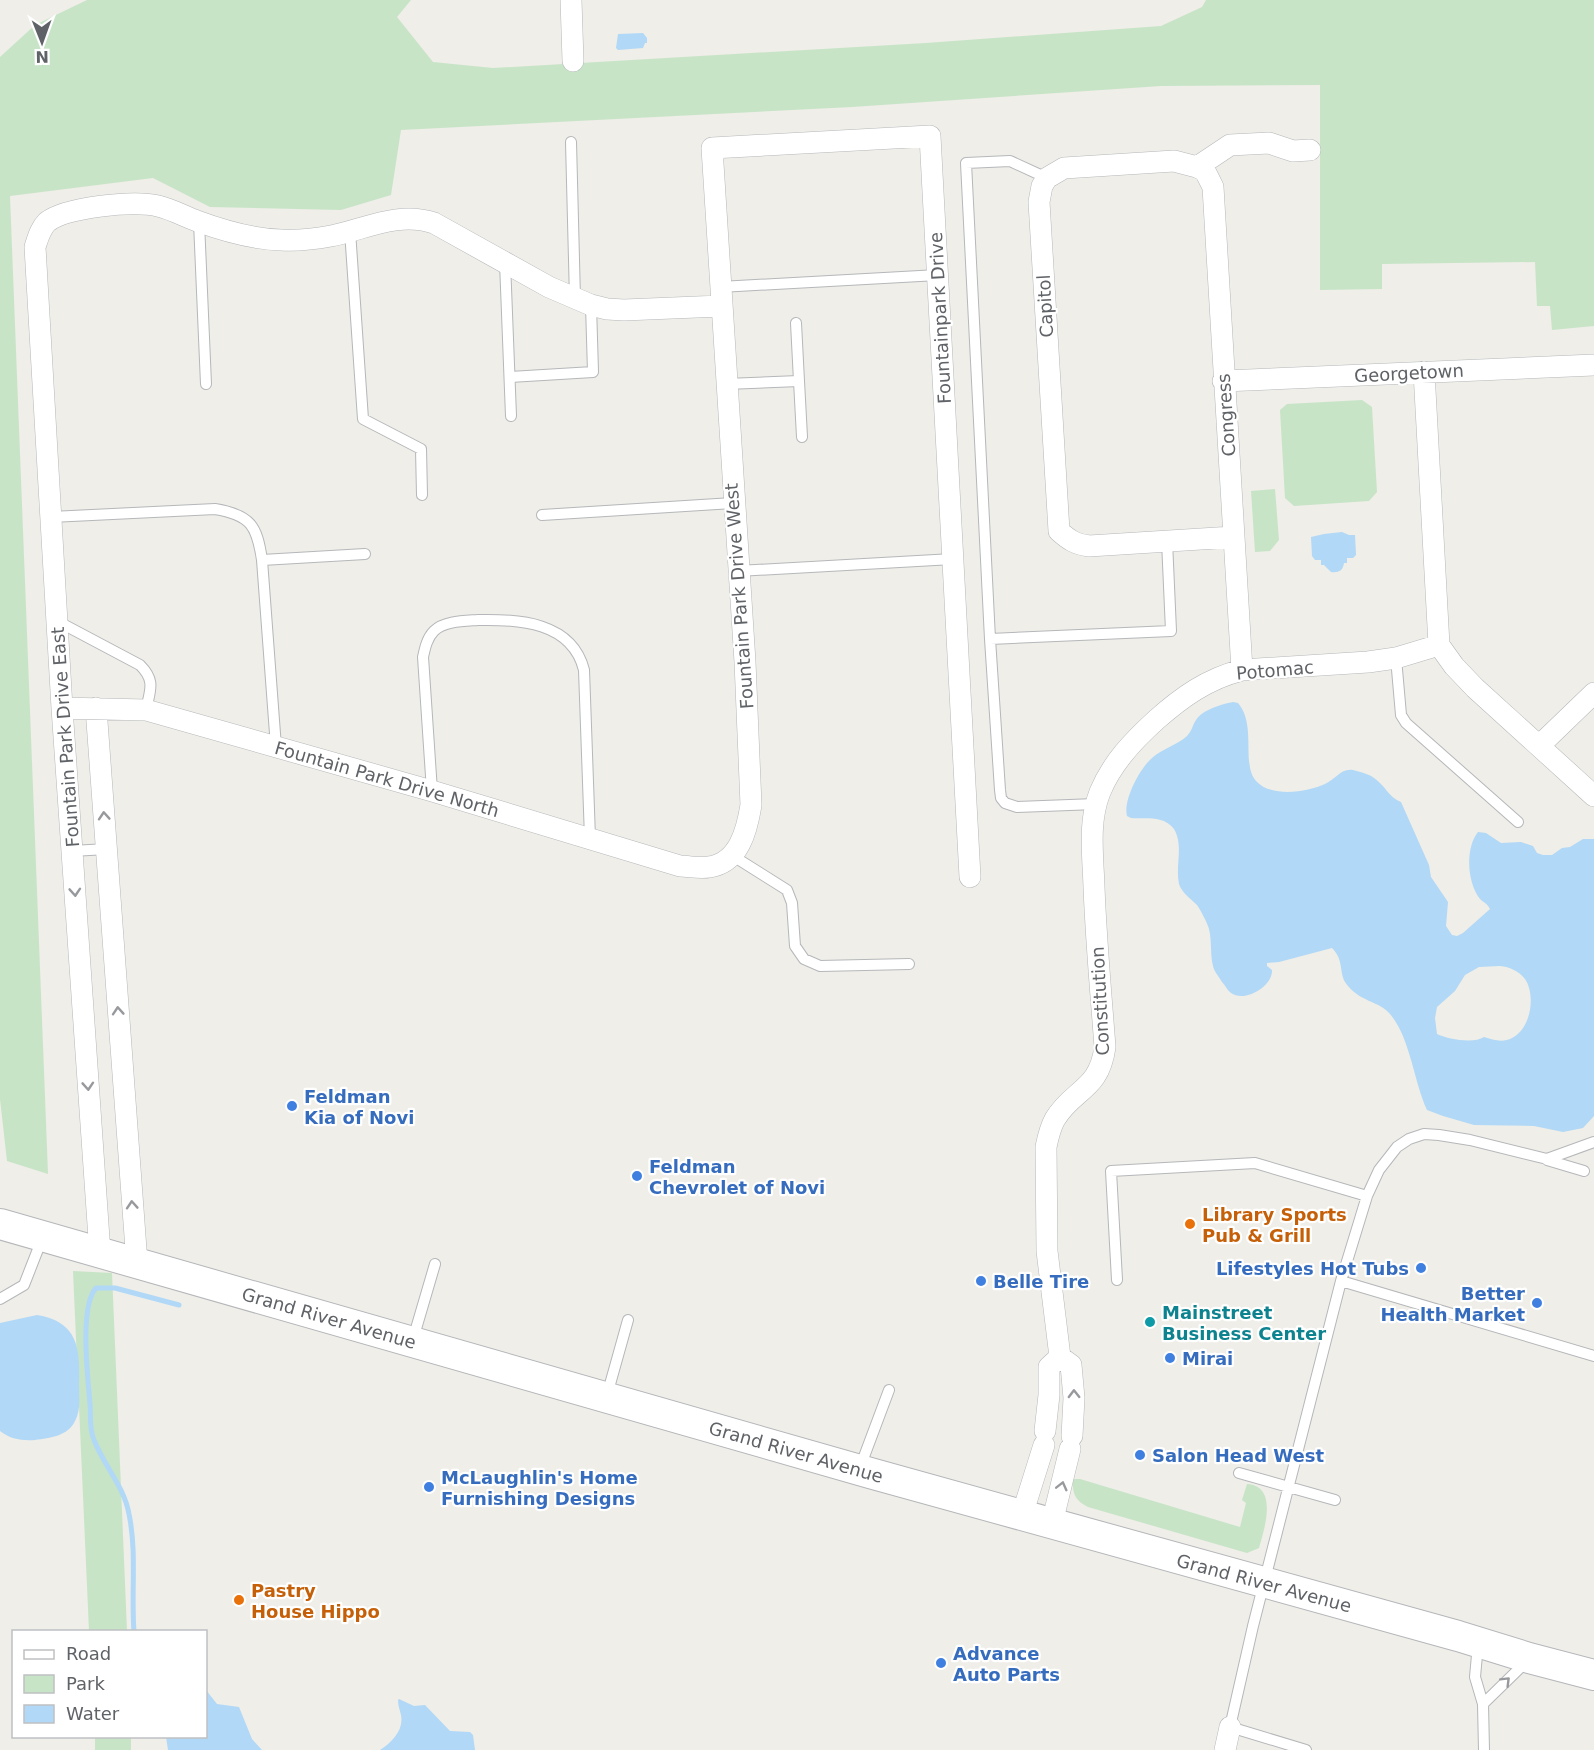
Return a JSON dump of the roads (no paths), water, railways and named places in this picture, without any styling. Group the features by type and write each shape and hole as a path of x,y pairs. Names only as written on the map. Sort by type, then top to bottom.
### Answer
{"main road":[{"name":"Grand River Avenue","path":"0,1224 859,1470 1594,1675"}],"street":[{"path":"571,0 573,61"},
{"name":"Fountainpark Drive","path":"720,297 712,148 930,136 970,877"},
{"path":"1047,178 1064,168 1174,161 1197,167 1230,145 1269,143 1293,151 1310,150"},
{"name":"Congress","path":"1197,167 1205,171 1213,187 1242,670"},
{"name":"Capitol","path":"1047,178 1042,186 1039,202 1059,531 1076,544 1089,546 1233,537"},
{"name":"Fountain Park Drive East","path":"100,1253 62,708 35,247 46,223 60,215 118,204 140,203 158,206 199,222"},
{"path":"199,222 238,234 282,240 332,236 393,219 423,219 457,234 549,287 583,302 607,309 624,310 720,297"},
{"name":"Fountain Park Drive West","path":"720,297 751,805 748,827 733,856"},
{"name":"Georgetown","path":"1223,381 1594,364"},
{"path":"1425,372 1439,645 1474,688 1594,796"},
{"name":"Potomac","path":"1096,804 1109,773 1124,752 1145,730 1190,692 1210,681 1242,670 1368,662 1396,658 1439,645"},
{"path":"1539,746 1594,693"},
{"name":"Fountain Park Drive North","path":"62,708 146,710 432,791 680,866 710,867 733,856"},
{"name":"Fountain Park Drive East","path":"96,708 137,1263"},
{"name":"Constitution","path":"1052,1523 1071,1442 1073,1381 1071,1365 1060,1357 1047,1251 1046,1147 1055,1119 1091,1084 1103,1063 1105,1047 1095,918 1092,832 1096,804"},
{"path":"1023,1515 1045,1438 1049,1367 1060,1357"},
{"path":"1225,1750 1230,1727"}],"lane":[{"path":"510,377 594,372 583,302 571,142"},
{"path":"1047,178 1010,161 966,163 990,639 1000,790 1001,798 1005,803 1017,807 1096,804"},
{"path":"199,222 206,384"},
{"path":"350,231 363,418 422,449 422,495"},
{"path":"505,262 511,416"},
{"path":"720,297 938,275"},
{"path":"796,323 802,437"},
{"path":"725,384 799,381"},
{"path":"542,515 733,503"},
{"path":"51,517 202,509 229,511 251,522 259,537 262,560 276,747"},
{"path":"990,639 1171,632 1167,541"},
{"path":"262,560 365,554"},
{"path":"738,570 953,559"},
{"path":"432,791 423,657 426,644 434,631 447,624 460,621 506,619 529,622 551,630 574,648 584,670 590,838"},
{"path":"57,620 140,665 149,674 151,684 146,710"},
{"path":"1396,658 1401,715 1406,723 1518,822"},
{"path":"72,851 106,849"},
{"path":"733,856 787,891 792,903 795,946 804,959 820,966 909,964"},
{"path":"1306,1750 1230,1727 1341,1281 1367,1196 1379,1170 1397,1147 1409,1139 1424,1134 1470,1140 1584,1171"},
{"path":"1547,1160 1594,1142"},
{"path":"1117,1280 1111,1171 1256,1163 1367,1196"},
{"path":"0,1299 24,1285 43,1236"},
{"path":"412,1342 435,1264"},
{"path":"1341,1281 1594,1356"},
{"path":"606,1398 628,1320"},
{"path":"859,1470 889,1390"},
{"path":"1239,1473 1335,1500"},
{"path":"1478,1642 1475,1677 1483,1704 1484,1750"},
{"path":"1483,1704 1529,1658"}],"water":[{"path":"643,33 647,38 647,43 643,48 618,50 616,48 618,34"},
{"path":"1342,532 1355,535 1356,555 1353,558 1347,558 1347,563 1344,563 1340,571 1331,572 1321,565 1321,560 1315,560 1312,556 1311,537"},
{"path":"1233,702 1238,703 1244,712 1252,774 1263,786 1280,792 1300,791 1318,787 1342,772 1353,770 1372,777 1393,798 1401,802 1429,865 1431,877 1448,902 1446,926 1452,935 1457,936 1463,933 1490,909 1480,899 1470,875 1469,856 1478,832 1486,833 1501,843 1521,842 1533,846 1537,853 1543,855 1552,855 1583,839 1594,839 1594,1116 1583,1128 1563,1132 1534,1126 1474,1125 1427,1110 1407,1047 1397,1024 1381,1006 1350,989 1343,978 1340,961 1332,948 1267,963 1272,970 1268,982 1250,994 1237,996 1228,990 1214,968 1206,920 1197,905 1180,887 1179,849 1174,829 1160,820 1131,818 1127,816 1126,809 1130,793 1147,763 1187,736 1203,713","holes":["1479,967 1504,967 1523,976 1530,994 1530,1011 1524,1027 1518,1034 1509,1040 1502,1041 1484,1037 1460,1040 1437,1034 1435,1018 1437,1007 1455,991 1465,975"]},
{"path":"37,1315 61,1324 74,1339 79,1360 79,1408 72,1426 63,1433 41,1439 21,1440 0,1431 0,1323"},
{"path":"207,1691 217,1704 239,1707 252,1739 262,1750 168,1750 166,1738 207,1738"},
{"path":"399,1699 414,1706 425,1705 450,1731 470,1732 473,1735 475,1750 380,1750 393,1739 401,1726"}],"waterway":[{"path":"134,1630 133,1543 129,1514 123,1494 98,1449 91,1431 86,1343 88,1310 96,1288 115,1288 179,1305"}],"place":[{"name":"Feldman Kia of Novi","path":"292,1106"},
{"name":"Feldman Chevrolet of Novi","path":"637,1176"},
{"name":"Library Sports Pub & Grill","path":"1190,1224"},
{"name":"Lifestyles Hot Tubs","path":"1421,1268"},
{"name":"Belle Tire","path":"981,1281"},
{"name":"Better Health Market","path":"1537,1303"},
{"name":"Mainstreet Business Center","path":"1150,1322"},
{"name":"Mirai","path":"1170,1358"},
{"name":"Salon Head West","path":"1140,1455"},
{"name":"McLaughlin's Home Furnishing Designs","path":"429,1487"},
{"name":"Pastry House Hippo","path":"239,1600"},
{"name":"Advance Auto Parts","path":"941,1663"}]}
